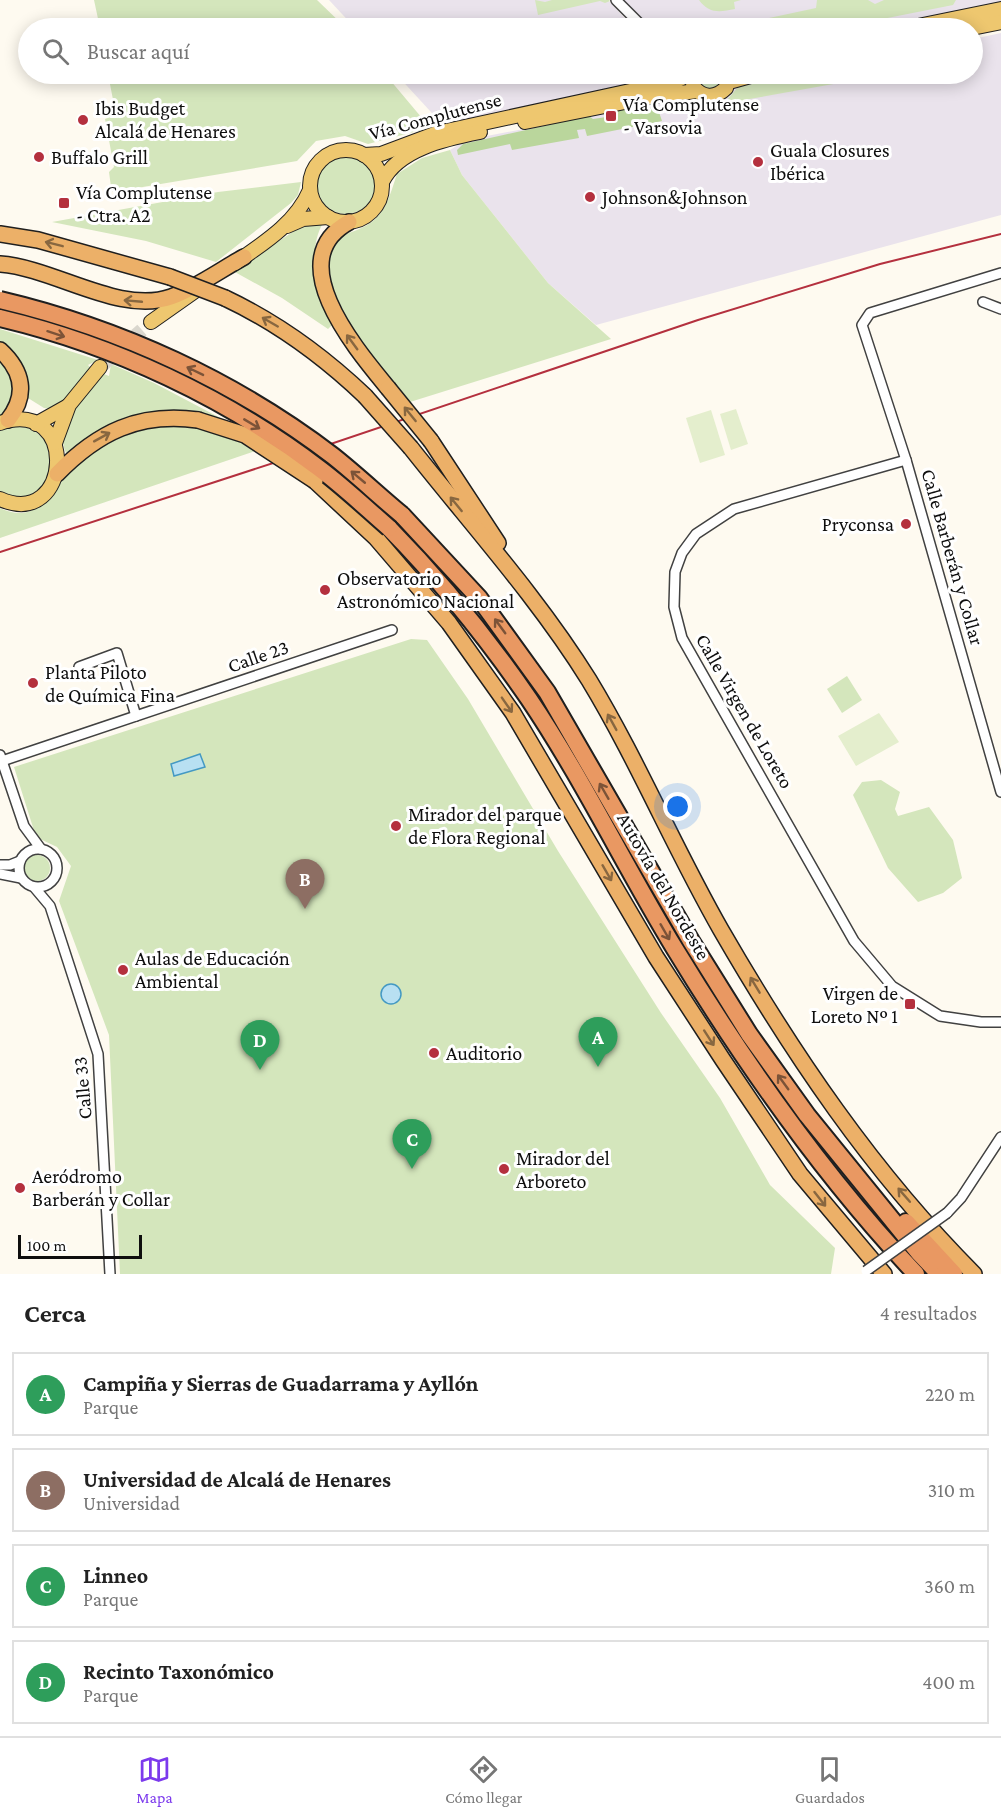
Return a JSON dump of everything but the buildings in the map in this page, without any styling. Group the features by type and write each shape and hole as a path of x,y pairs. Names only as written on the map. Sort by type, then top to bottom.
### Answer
{"highway":[{"path":"349,222 337,228 327,239 321,261 326,290 349,339 431,441 496,541 562,630 720,928 803,1066 880,1168 974,1274"},
{"path":"0,234 50,243 170,277 225,298 290,333 334,367 365,396 411,448 545,615 580,667"},
{"path":"0,264 45,272 109,296 146,302 171,297 244,257"},
{"path":"0,300 90,325 160,354 227,387 333,456 402,515 479,598 547,692 697,950 749,1034 807,1115 919,1253 939,1274"},
{"name":"Autovía del Nordeste","path":"0,318 72,339 151,369 277,439 321,469 382,534 464,609 530,700 675,948 727,1032 794,1126 863,1214 911,1270"},
{"path":"0,350 15,366 22,384 22,398 4,422"},
{"path":"57,474 88,444 131,424 164,418 198,420 245,435 315,482 382,534 530,700"},
{"path":"382,534 513,712 656,957 800,1174 884,1274"},
{"path":"807,1115 954,1274"},
{"path":"956,1255 979,1274"}],"main road":[{"path":"957,18 1001,9"},
{"path":"983,26 1001,22"},
{"name":"Vía Complutense","path":"364,155 381,154 437,133 635,84"},
{"path":"692,84 697,91"},
{"name":"Vía Complutense","path":"382,182 388,169 399,159 471,134 655,96 697,91 702,95 715,96 721,93 726,84"},
{"path":"151,322 283,228 305,204 312,173 327,155 342,150 364,155 379,171 382,182 377,204 360,219 349,222 328,217 303,219 283,228"},
{"path":"310,190 316,206 328,217"},
{"path":"36,424 56,415 69,405 100,367"},
{"path":"55,443 69,405"},
{"path":"0,500 19,504 32,501 43,495 57,474 58,453 55,443 36,424 18,419 4,422"}],"street":[{"path":"616,0 634,18"},
{"name":"Calle Barberán y Collar","path":"1001,273 870,313 863,320 863,334 906,460 1001,792"},
{"path":"983,302 1001,309"},
{"name":"Calle Virgen de Loreto","path":"906,460 734,509 696,534 681,553 675,572 674,607 682,638 854,941 892,986 940,1016 981,1022 1001,1022"},
{"name":"Calle 23","path":"1,758 136,716 392,630"},
{"path":"79,667 117,652 136,716"},
{"path":"0,874 21,878 34,887 52,882 57,865 51,855 41,849 24,826 1,758"},
{"path":"21,878 24,826"},
{"path":"0,865 10,865 41,849"},
{"name":"Calle 33","path":"50,906 52,882"},
{"name":"Calle 33","path":"34,887 50,906 98,1054 110,1274"},
{"path":"864,1273 948,1213 961,1198 1001,1137"}],"shaded area":[{"path":"329,0 608,0 625,18 346,18"},
{"path":"623,0 1001,0 1001,3 916,18 641,18"},
{"path":"1001,33 1001,215 596,325 548,283 462,175 450,150 466,140 757,84 983,84 983,37"},
{"path":"405,84 634,84 442,124"}],"green space":[{"path":"94,0 317,0 336,18 98,18"},
{"path":"535,0 545,2 552,0 610,1 605,3 600,1 538,15"},
{"path":"699,0 741,0 734,2 735,9 720,11 707,8"},
{"path":"817,0 868,0 875,4 884,0 956,0 953,5 887,18 769,18 816,8"},
{"path":"110,84 393,84 427,124 425,129 368,144 345,136 316,141 297,161 113,192 108,188 111,187 109,172 114,167 105,119 116,115"},
{"path":"698,84 720,84 720,85 709,90"},
{"path":"753,84 833,84 744,100 729,112 720,113 718,106 727,100 738,87"},
{"path":"646,106 654,109 656,113 659,112 662,121 587,136 585,129 577,130 579,138 512,150 510,144 458,155 457,150 463,144 589,116 593,119 613,116 619,110"},
{"path":"450,150 462,175 548,283 611,339 410,402 350,328 337,305 330,283 329,261 339,239 366,226 380,214 388,200 397,174 422,158"},
{"path":"340,156 352,156 367,164 375,179 375,191 367,206 352,214 340,214 325,206 317,191 317,179 325,164"},
{"path":"301,182 298,195 291,203 216,262 146,241 52,222 218,192"},
{"path":"317,221 323,223 315,247 316,274 323,301 333,324 328,329 282,298 233,271 302,226"},
{"path":"0,329 98,360 88,365 92,369 58,410 44,408 28,398 19,368 0,343"},
{"path":"0,357 13,375 17,394 7,413 0,416"},
{"path":"111,364 154,383 228,422 195,414 97,432 67,455 63,444 67,422 104,374 109,376"},
{"path":"736,409 748,444 731,450 720,414"},
{"path":"711,410 725,455 700,463 686,418"},
{"path":"23,426 40,435 50,448 52,462 49,476 42,487 30,495 16,497 0,492 0,431 9,427"},
{"path":"168,426 214,432 258,450 0,538 0,508 15,513 28,512 40,506 76,464 95,449 125,435"},
{"path":"411,639 427,640 468,699 558,851 661,1013 720,1098 770,1185 835,1248 831,1274 120,1274 109,1035 59,901 71,866 57,847 36,837 14,767"},
{"path":"847,676 862,700 842,713 827,689"},
{"path":"879,713 899,742 856,766 838,736"},
{"path":"881,780 900,792 895,809 898,816 929,807 953,840 962,878 943,893 918,902 888,868 853,795 862,782"},
{"path":"37,855 46,859 50,868 46,877 37,881 28,877 24,868 28,859"}],"water":[{"path":"200,754 205,767 174,776 171,764"},
{"path":"391,984 398,987 401,994 398,1001 391,1004 384,1001 381,994 384,987"}],"tunnel":[{"path":"100,367 151,322"}],"railway":[{"path":"0,552 298,455 698,320 880,264 1001,234"}],"place":[{"name":"Vía Complutense - Varsovia","path":"611,116"},
{"name":"Ibis Budget Alcalá de Henares","path":"83,120"},
{"name":"Buffalo Grill","path":"39,157"},
{"name":"Guala Closures Ibérica","path":"758,162"},
{"name":"Johnson&Johnson","path":"590,197"},
{"name":"Vía Complutense - Ctra. A2","path":"64,203"},
{"name":"Pryconsa","path":"906,524"},
{"name":"Observatorio Astronómico Nacional","path":"325,590"},
{"name":"Planta Piloto de Química Fina","path":"33,683"},
{"name":"Mirador del parque de Flora Regional","path":"396,826"},
{"name":"Universidad de Alcalá de Henares","path":"305,909"},
{"name":"Aulas de Educación Ambiental","path":"123,970"},
{"name":"Virgen de Loreto Nº 1","path":"910,1004"},
{"name":"Auditorio","path":"434,1053"},
{"name":"Campiña y Sierras de Guadarrama y Ayllón","path":"598,1067"},
{"name":"Recinto Taxonómico","path":"260,1070"},
{"name":"Linneo","path":"412,1169"},
{"name":"Mirador del Arboreto","path":"504,1169"},
{"name":"Aeródromo Barberán y Collar","path":"20,1188"}]}
